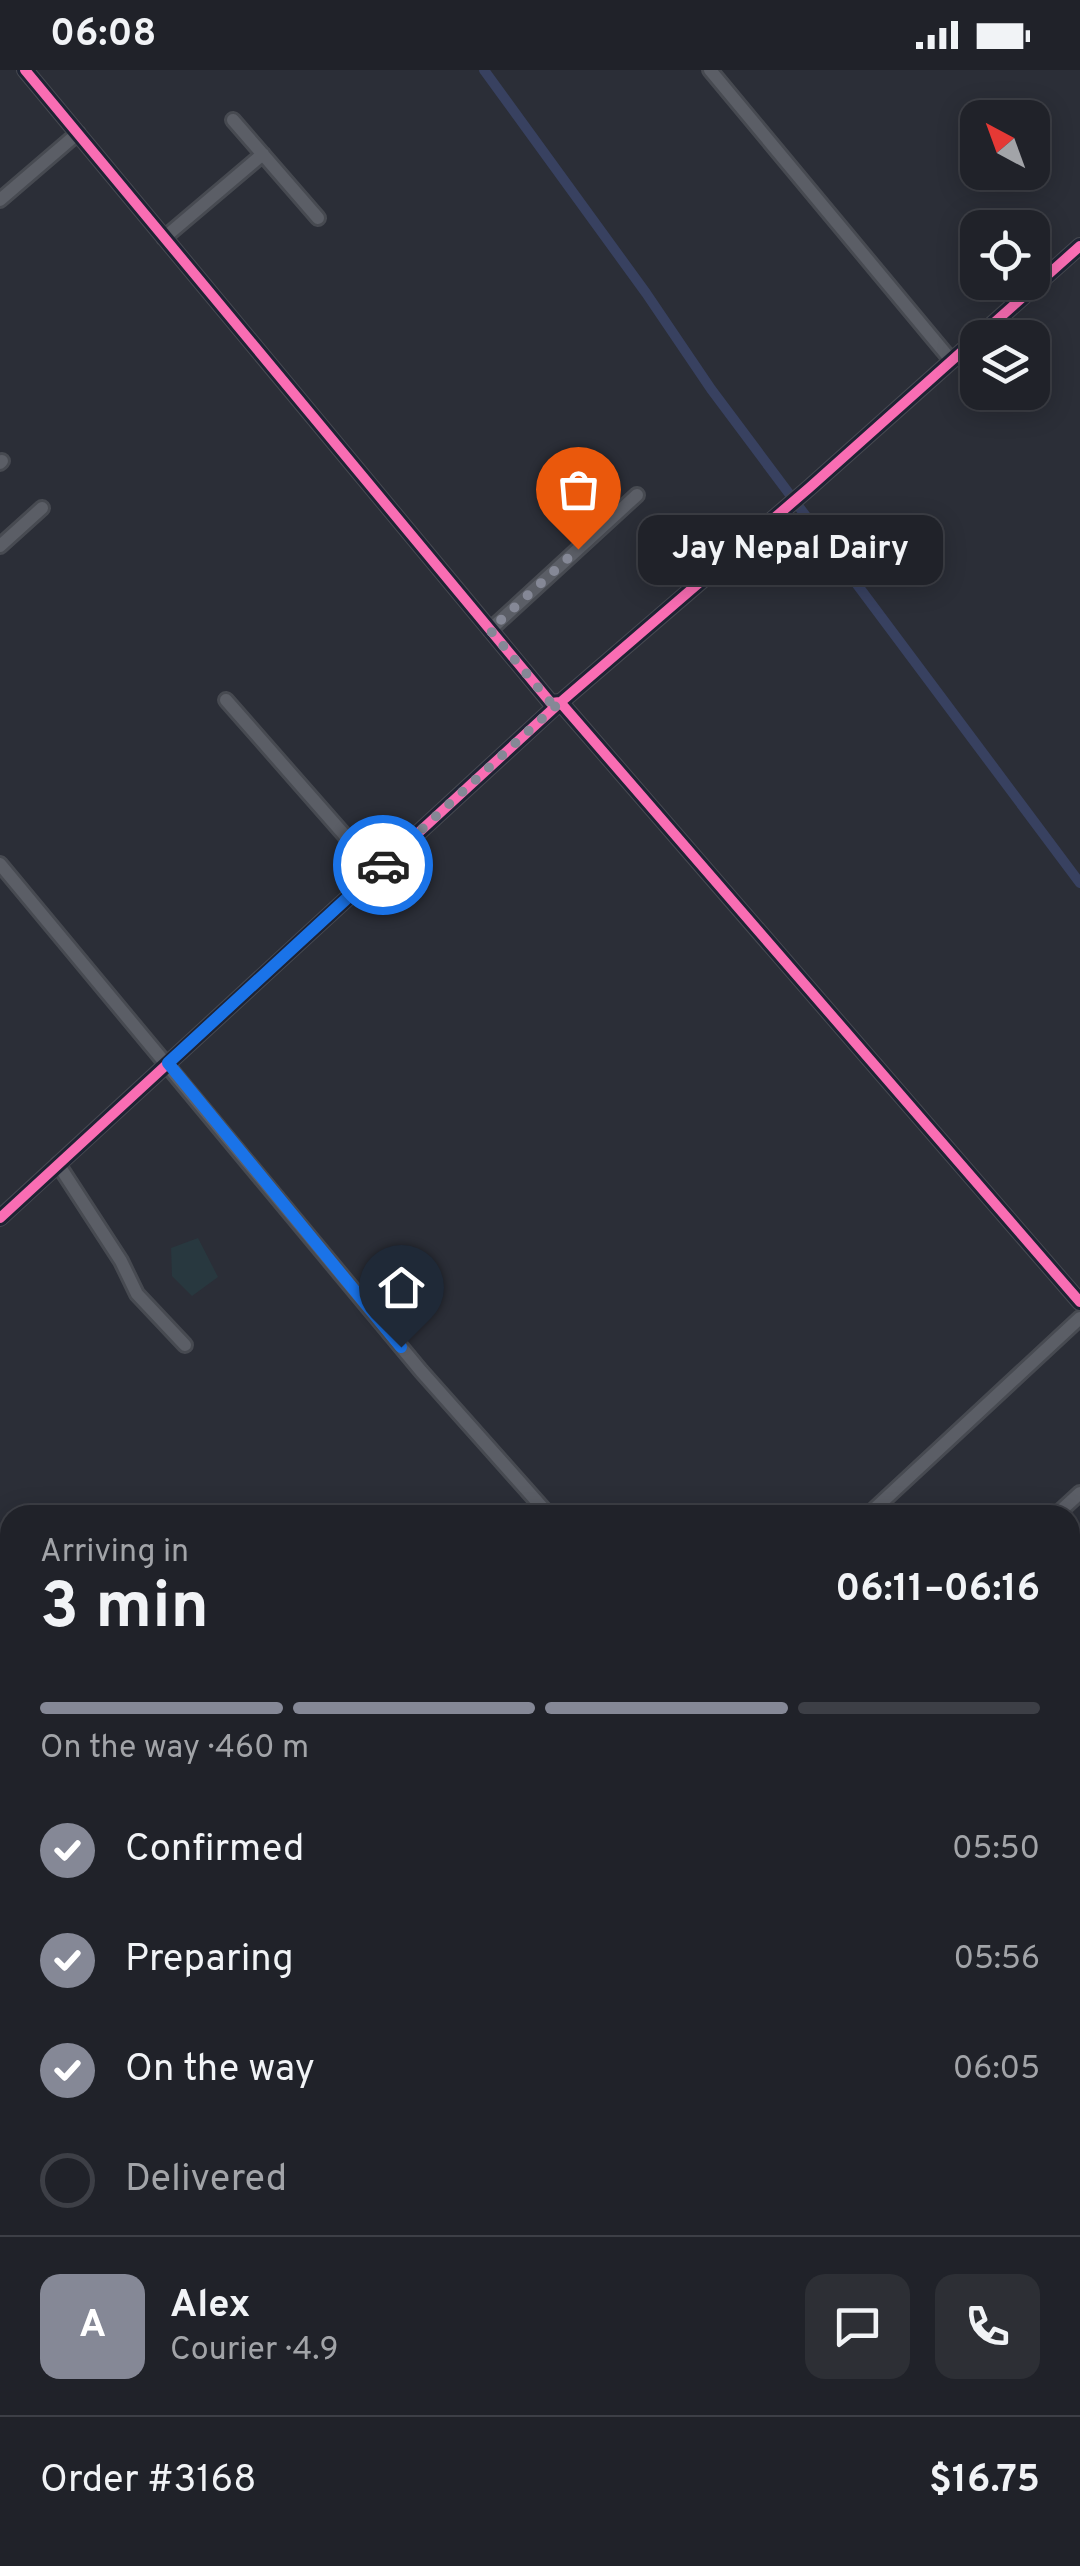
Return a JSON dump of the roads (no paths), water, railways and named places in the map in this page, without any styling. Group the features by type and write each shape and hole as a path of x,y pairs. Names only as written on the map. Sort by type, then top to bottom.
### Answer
{"street":[{"path":"26,70 551,703 560,702"},
{"path":"710,70 951,360"},
{"path":"233,120 318,218"},
{"path":"0,200 78,134"},
{"path":"164,238 262,154"},
{"path":"0,1218 560,702 809,488 1080,246"},
{"path":"490,630 636,495"},
{"path":"0,546 42,508"},
{"path":"226,700 376,871"},
{"path":"560,702 1080,1302"},
{"path":"0,864 420,1371 540,1505"},
{"path":"58,1164 122,1261 137,1294 185,1345"},
{"path":"879,1505 1080,1318"}],"waterway":[{"path":"484,70 711,389 1080,883"}],"place":[{"name":"Jay Nepal Dairy","path":"578,549"}]}
